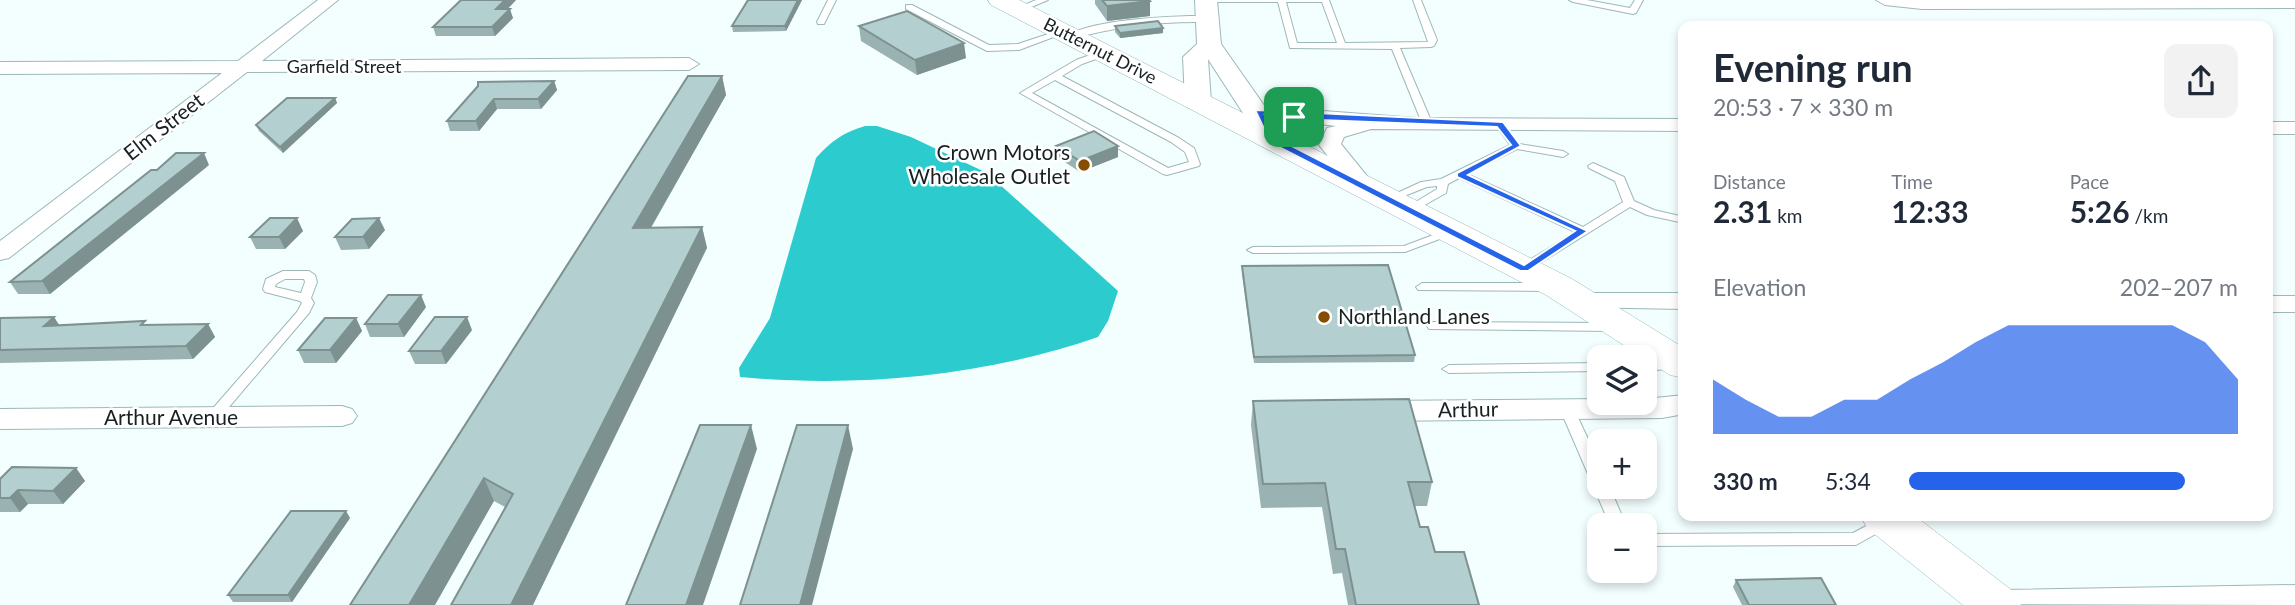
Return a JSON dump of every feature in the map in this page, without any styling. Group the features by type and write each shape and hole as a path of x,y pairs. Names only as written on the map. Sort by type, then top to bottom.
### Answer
{"main road":[{"name":"Butternut Drive","path":"1009,5 1571,294 1678,362"},
{"path":"1890,521 1997,605"}],"street":[{"name":"Elm Street","path":"0,253 329,0"},
{"path":"1885,0 1922,4 2295,3"},
{"path":"1207,9 1209,46 1223,59 1227,70 1258,112 1275,141"},
{"path":"1198,102 1195,57 1209,46"},
{"name":"Garfield Street","path":"0,68 689,64"},
{"path":"1258,112 1427,123 1678,125"},
{"path":"1388,198 1335,151 1331,137 1347,127 1389,121"},
{"path":"2273,128 2295,128"},
{"path":"1571,294 1678,301"},
{"path":"2273,303 2295,304"},
{"name":"Arthur","path":"1346,411 1662,408 1678,405"},
{"name":"Arthur Avenue","path":"0,419 342,416"},
{"path":"1997,605 2295,598"}],"lane":[{"path":"821,22 832,0"},
{"path":"1009,5 1044,0"},
{"path":"1281,0 1293,46 1431,44 1433,40 1417,0"},
{"path":"909,7 987,48 1020,47 1104,25 1207,9 1281,0 1325,0 1342,46"},
{"path":"1573,0 1633,11 1639,0"},
{"path":"1395,46 1427,123"},
{"path":"1057,77 1175,140 1189,150 1195,164 1167,172 1026,93 1079,62 1104,52"},
{"path":"1500,124 1516,146"},
{"path":"1388,198 1425,184 1443,182 1516,146 1563,154"},
{"path":"1593,166 1620,179 1629,203 1651,213 1678,219"},
{"path":"1460,175 1583,231"},
{"path":"1388,198 1442,191 1443,182"},
{"path":"1524,269 1629,203"},
{"path":"1253,250 1405,249 1452,231"},
{"path":"1422,287 1571,294"},
{"path":"213,417 303,313 308,303 304,298"},
{"path":"1433,326 1625,327"},
{"path":"1657,366 1678,365"},
{"path":"1449,369 1587,368"},
{"path":"1567,409 1587,454"},
{"path":"1657,540 1856,539 1882,521"},
{"path":"1973,605 1997,605"}],"water":[{"path":"865,126 877,126 911,137 987,173 1118,291 1108,321 1098,337 1011,361 921,376 830,381 740,377 739,368 770,318 816,158 838,138"}],"building":[{"path":"461,0 505,0 496,9 510,9 492,27 433,27"},
{"path":"748,0 798,0 785,26 732,26"},
{"path":"1102,0 1149,0 1150,1 1107,6"},
{"path":"907,11 964,43 915,60 859,26"},
{"path":"1158,21 1163,28 1120,33 1115,26"},
{"path":"688,76 722,76 633,228 702,227 511,605 451,605 513,494 484,478 409,605 350,605"},
{"path":"554,81 538,99 494,99 476,121 447,121 478,86 478,82"},
{"path":"287,98 335,98 280,147 256,125"},
{"path":"1094,131 1118,146 1080,161 1056,146"},
{"path":"176,153 204,153 42,281 10,282 151,170 157,170"},
{"path":"270,218 297,218 279,237 250,237"},
{"path":"379,218 363,237 335,237 352,219"},
{"name":"Northland Lanes","path":"1388,265 1415,355 1254,357 1242,266"},
{"path":"388,295 421,295 398,324 365,324"},
{"path":"54,317 44,326 145,321 141,325 208,324 186,346 0,350 0,318"},
{"path":"435,317 467,317 441,351 409,351"},
{"path":"325,318 356,318 330,350 298,350"},
{"path":"1409,399 1432,482 1408,482 1420,527 1428,527 1435,552 1464,552 1479,605 1356,605 1345,549 1336,549 1325,483 1263,484 1253,401"},
{"path":"700,425 751,425 686,605 626,605"},
{"path":"797,425 848,425 800,605 740,605"},
{"path":"12,467 76,468 53,491 18,490 10,498 0,498 0,479"},
{"path":"291,511 346,511 288,595 228,595"},
{"path":"1821,578 1836,605 1749,605 1736,580"}],"place":[{"name":"Crown Motors Wholesale Outlet","path":"1084,165"},
{"name":"Northland Lanes","path":"1324,317"}],"route":[{"path":"1258,112 1294,117 1500,124 1516,146 1460,175 1583,231 1524,269 1275,141 1258,112"}]}
